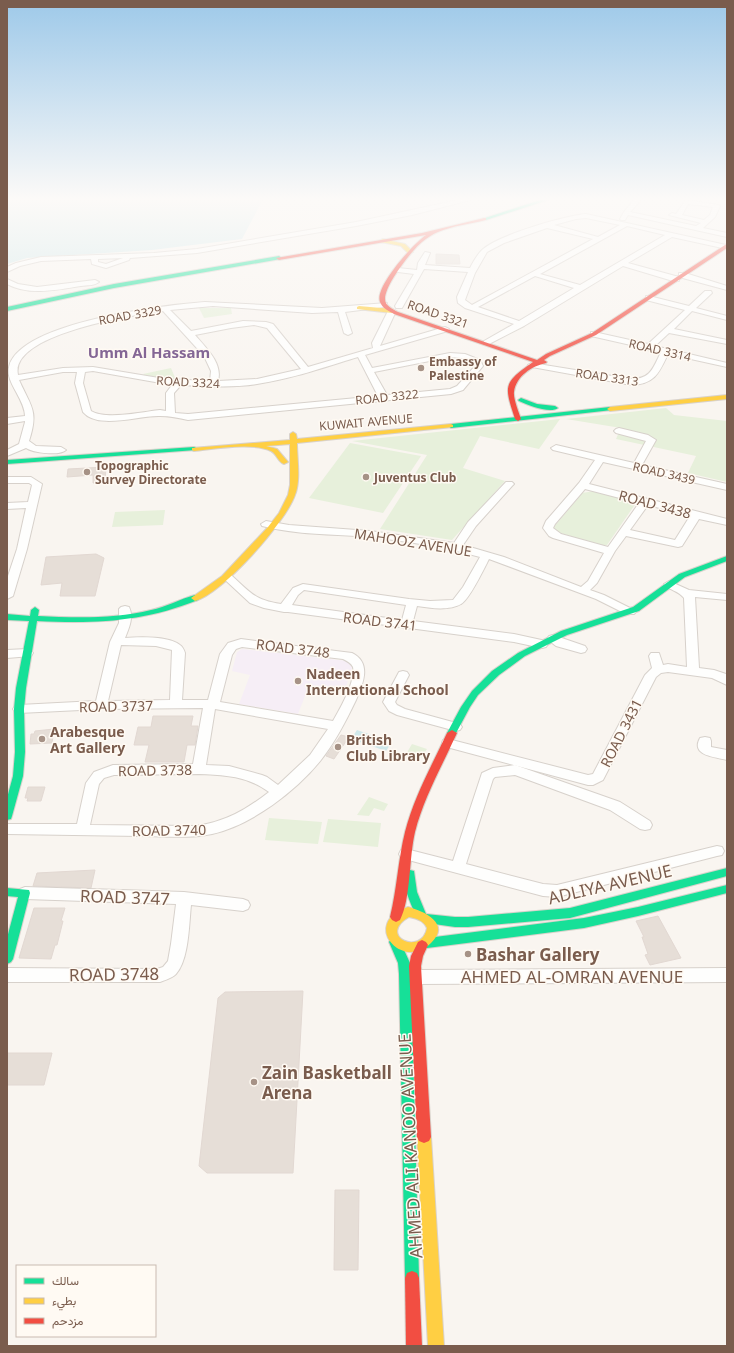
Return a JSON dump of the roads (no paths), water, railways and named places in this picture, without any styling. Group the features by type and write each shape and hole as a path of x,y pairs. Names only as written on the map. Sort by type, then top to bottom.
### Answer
{"main road":[{"path":"7,301 95,282 209,263"},
{"path":"7,309 85,291 247,263"},
{"path":"359,308 382,302 383,293 403,263"},
{"path":"516,377 568,346 594,334 700,263"},
{"name":"ROAD 3321","path":"382,302 445,329 541,362"},
{"path":"359,308 396,308"},
{"path":"519,413 510,393 516,377 524,363 522,355"},
{"path":"519,413 521,400 520,391 523,382 530,372 541,362"},
{"name":"KUWAIT AVENUE","path":"7,454 288,437 340,438 555,408 727,390"},
{"name":"KUWAIT AVENUE","path":"7,462 232,445 288,437 488,416 506,410 519,413 724,398"},
{"path":"521,400 536,406 555,408"},
{"path":"126,612 154,607 181,599 203,588 288,505 293,492 295,479 289,462 288,437"},
{"path":"284,473 289,462 304,446 340,438"},
{"path":"232,445 274,448 289,462"},
{"path":"7,617 34,614 156,611 184,603 208,591 227,576 273,521 281,497"},
{"path":"406,855 412,892 432,928 430,938 424,944 411,948 395,942 390,932 390,926 396,917 402,893 406,855 409,836 418,807 452,736 474,695 481,686 494,675 542,644 583,626 625,614 647,603 669,584 685,573 727,558"},
{"path":"7,610 34,614"},
{"path":"7,816 18,776 20,752 19,709 34,614"},
{"name":"ADLIYA AVENUE","path":"424,916 455,922 468,922 570,912 727,872"},
{"name":"ADLIYA AVENUE","path":"424,944 461,937 563,927 615,917 727,889"},
{"name":"ROAD 3747","path":"7,892 26,893"},
{"path":"7,958 26,893"},
{"path":"396,917 408,912 424,916"},
{"name":"AHMED ALI KANOO AVENUE","path":"395,942 404,963 405,974 424,1308 436,1346"},
{"name":"AHMED ALI KANOO AVENUE","path":"414,1346 424,1308 415,966 417,956 424,944"}],"street":[{"path":"7,270 24,263"},
{"path":"94,263 103,266 117,263"},
{"path":"378,349 376,347 376,343 420,270 421,263"},
{"path":"477,263 472,270 461,297 464,304 521,324"},
{"path":"473,307 554,263"},
{"path":"487,344 622,263"},
{"path":"623,263 726,287"},
{"path":"398,270 472,270"},
{"path":"534,274 581,288"},
{"path":"7,281 15,286 36,288 95,282"},
{"path":"648,348 690,308 708,294"},
{"path":"649,298 727,318"},
{"name":"ROAD 3329","path":"25,442 29,418 28,407 15,378 13,366 15,355 34,342 66,328 164,308 206,304 304,310 341,310 359,308"},
{"path":"164,308 189,334 215,368 216,373 213,384"},
{"path":"341,310 348,333"},
{"path":"189,334 252,322 263,323 270,326 306,370"},
{"name":"ROAD 3324","path":"15,378 63,370 82,369 107,370 149,380 178,383 213,384 257,382 306,370 445,329"},
{"path":"668,330 727,342"},
{"name":"ROAD 3314","path":"594,334 665,352 727,365"},
{"name":"ROAD 3313","path":"541,362 631,382 643,382 651,378 665,352"},
{"path":"360,354 384,398"},
{"name":"ROAD 3322","path":"82,369 79,383 87,412 93,416 110,418 160,413 188,417 457,390 462,387 479,364 466,357 447,355 369,371"},
{"path":"171,414 170,393 178,383"},
{"path":"7,421 29,418"},
{"path":"619,431 645,437 651,440 636,467"},
{"path":"7,454 23,446 25,442 34,448 61,450"},
{"name":"ROAD 3439","path":"556,448 727,487"},
{"path":"600,459 583,485 550,523 548,528 552,534 557,536 610,551"},
{"path":"7,480 31,480 36,482 37,486 22,549 7,596"},
{"path":"457,547 472,524 509,484"},
{"name":"ROAD 3438","path":"583,485 696,516 727,522"},
{"path":"582,591 594,579 610,551 645,502"},
{"path":"7,506 32,505"},
{"path":"624,532 678,544 696,516"},
{"name":"MAHOOZ AVENUE","path":"273,521 333,530 397,537 457,547 526,568 600,597 625,614"},
{"path":"284,609 293,592 296,589 303,587 413,602 443,605 455,603 459,600 486,555"},
{"name":"ROAD 3741","path":"227,576 257,603 284,609 514,638 542,644"},
{"path":"669,584 687,593 727,597"},
{"name":"MAHOOZ AVENUE","path":"582,591 607,609 609,619"},
{"path":"687,593 690,598 694,672"},
{"path":"406,625 413,602"},
{"path":"101,705 116,642 122,630 126,612"},
{"path":"552,639 581,649"},
{"path":"116,642 145,642 170,645 177,648 179,653 176,704"},
{"name":"ROAD 3748","path":"212,704 224,658 229,648 232,646 248,642 338,653 354,659"},
{"path":"7,654 27,653"},
{"path":"655,656 656,665 660,669 718,675 727,681"},
{"name":"ROAD 3740","path":"7,829 82,831 196,831 211,830 238,819 253,811 277,792 316,757 337,726 359,678 360,669 354,659"},
{"name":"ROAD 3431","path":"403,675 390,698 389,702 393,708 452,736 518,763 569,772 586,780 594,780 598,777 651,675 654,671 660,669"},
{"name":"ROAD 3737","path":"19,709 101,705 212,704 337,726"},
{"name":"ROAD 3738","path":"199,769 212,704"},
{"path":"705,740 705,749 707,752 727,755"},
{"path":"458,868 487,776 491,773 506,773 518,763 545,782 615,806 645,825"},
{"name":"ROAD 3738","path":"82,831 93,783 95,779 104,772 120,769 199,769 229,771 255,778 269,785 277,792"},
{"path":"406,855 543,890 557,891 717,851"},
{"name":"ROAD 3747","path":"26,893 184,898 243,905"},
{"name":"ROAD 3748","path":"7,975 164,974 169,971 176,962 184,898"},
{"name":"AHMED AL-OMRAN AVENUE","path":"416,977 727,975"}],"water":[{"path":"357,730 392,742 386,751 351,739"}],"place":[{"name":"Embassy of Palestine","path":"421,368"},
{"name":"Topographic Survey Directorate","path":"87,472"},
{"name":"Juventus Club","path":"366,477"},
{"name":"Nadeen International School","path":"298,681"},
{"name":"Arabesque Art Gallery","path":"42,739"},
{"name":"British Club Library","path":"338,747"},
{"name":"Bashar Gallery","path":"468,954"},
{"name":"Zain Basketball Arena","path":"254,1082"}],"district":[{"name":"Umm Al Hassam","path":"149,352"}]}
